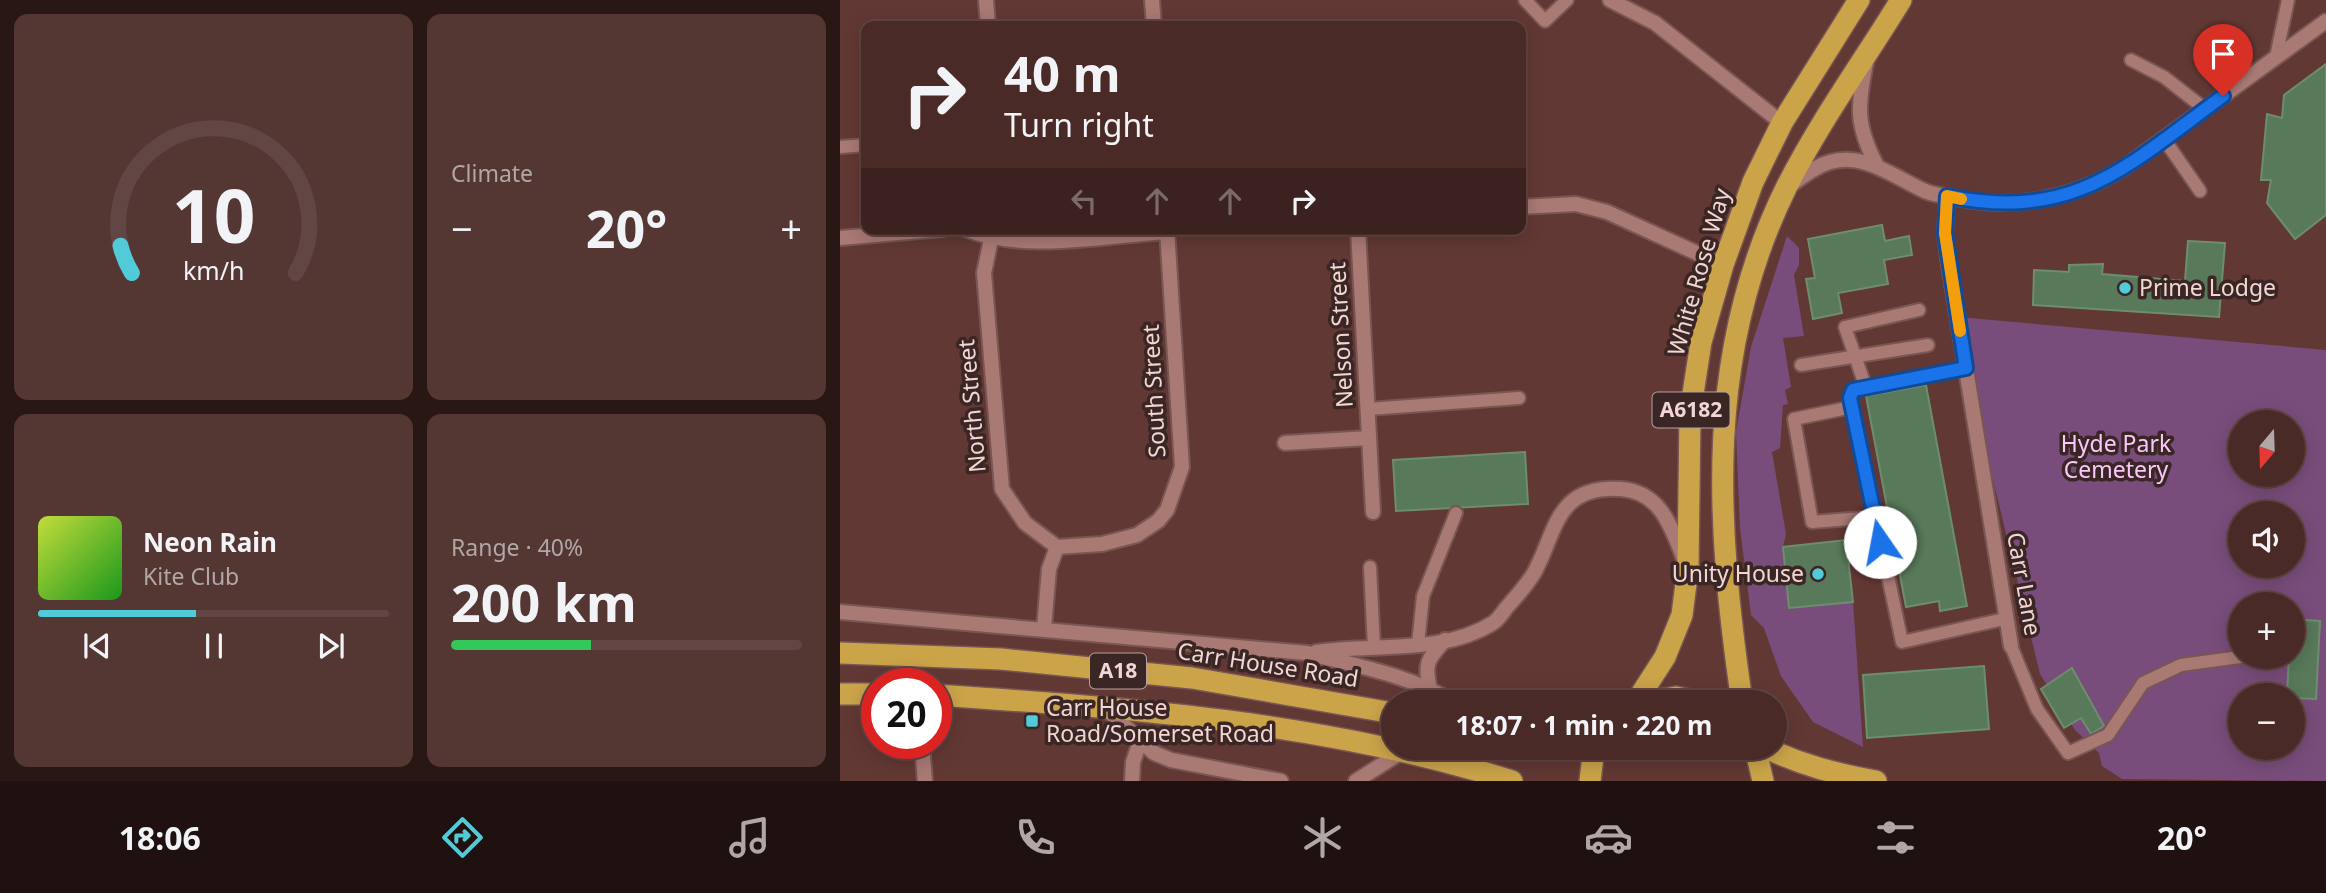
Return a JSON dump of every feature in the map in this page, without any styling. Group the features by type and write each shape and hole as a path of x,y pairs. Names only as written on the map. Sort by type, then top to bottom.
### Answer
{"highway":[{"name":"White Rose Way","path":"1644,690 1665,657 1682,615 1688,568 1690,413 1701,342 1723,265 1753,182 1782,122 1859,0"},
{"name":"A6182","path":"1740,690 1731,631 1722,498 1726,384 1760,251 1787,188 1810,144 1901,0"},
{"name":"Carr House Road","path":"840,653 1001,659 1192,678 1381,711"},
{"path":"840,694 861,694"},
{"name":"A18","path":"952,696 1103,706 1216,719 1381,749"},
{"path":"1787,758 1833,774 1876,781"},
{"name":"A18","path":"1428,760 1512,781"},
{"path":"1590,781 1592,760"},
{"path":"1758,760 1763,781"}],"street":[{"path":"986,0 988,21"},
{"path":"1152,0 1154,21"},
{"path":"1610,0 1655,23 1782,122"},
{"path":"1787,188 1831,161 1877,166 1928,192 1986,204 2041,200 2071,194 2099,183 2164,139 2326,21"},
{"path":"1867,55 1859,117 1863,138 1877,166"},
{"name":"Carr Lane","path":"1947,196 1945,233 2004,619 2011,646"},
{"path":"1526,207 1576,204 1607,212 1723,265"},
{"path":"840,238 874,235"},
{"name":"North Street","path":"991,235 984,273 1002,489 1025,523 1057,547"},
{"name":"South Street","path":"994,235 1016,242 1112,235"},
{"name":"South Street","path":"1057,547 1102,544 1137,535 1158,521 1171,499 1182,467 1167,235"},
{"name":"Nelson Street","path":"1358,235 1373,512"},
{"name":"Nelson Street","path":"1285,443 1369,438"},
{"path":"1307,653 1418,645 1446,639 1494,622 1534,574 1555,520 1572,503 1591,492 1630,490 1653,501 1667,514 1688,568"},
{"path":"1044,628 1048,569 1057,547"},
{"path":"840,612 1307,653 1372,670 1430,690"},
{"path":"1430,690 1426,671 1428,659 1446,639"},
{"path":"1103,706 1154,753 1171,760 1281,781"},
{"path":"1132,781 1133,762 1140,742"},
{"path":"923,759 925,781"},
{"path":"1356,781 1389,760"}],"lane":[{"path":"1525,0 1545,20 1567,0"},
{"path":"2276,57 2288,0"},
{"path":"2131,60 2164,77 2205,109"},
{"path":"2164,139 2200,191"},
{"path":"840,147 861,145"},
{"path":"1866,387 1845,327 1919,310"},
{"path":"1801,365 1928,345"},
{"path":"1966,368 1853,390 1852,407 1902,642 2004,619"},
{"path":"1368,409 1519,398"},
{"path":"1852,407 1794,419 1812,522 1875,517"},
{"path":"1418,645 1423,596 1456,513"},
{"path":"1370,568 1374,647"},
{"name":"Carr Lane","path":"2011,646 2037,709 2068,753 2108,735 2143,683 2181,664 2228,658"}],"green space":[{"path":"1787,236 1799,248 1799,265 1794,275 1804,336 1783,338 1791,387 1785,390 1788,404 1783,405 1780,448 1772,452 1786,534 1783,547 1789,608 1853,602 1863,747 1813,722 1781,676 1764,628 1751,615 1740,528 1736,432 1751,347"},
{"name":"Hyde Park Cemetery","path":"1958,317 2326,350 2326,781 2122,779 2102,766 2099,753 2075,730 2040,674 1966,368"}],"building":[{"path":"2326,64 2326,215 2295,239 2267,203 2271,180 2261,180 2267,114 2282,118 2284,95"},
{"path":"1882,225 1885,241 1909,236 1912,255 1884,260 1888,284 1838,293 1842,313 1813,319 1806,279 1815,278 1808,239"},
{"path":"2188,241 2225,243 2219,317 2033,305 2034,270 2069,272 2069,265 2103,264 2102,274 2185,281"},
{"path":"1926,385 1967,606 1940,611 1939,601 1906,607 1866,396"},
{"path":"1525,452 1528,504 1396,511 1393,460"},
{"name":"Unity House","path":"1846,540 1853,602 1789,608 1783,547"},
{"path":"2305,620 2320,621 2316,699 2305,699 2305,683 2288,683 2288,669 2305,669"},
{"path":"1984,666 1989,729 1867,738 1863,675"},
{"path":"2072,668 2104,726 2091,734 2081,718 2064,728 2041,689"}],"slow traffic":[{"path":"1960,331 1945,233 1947,196 1961,199"}],"place":[{"name":"Prime Lodge","path":"2125,288"},
{"name":"Unity House","path":"1818,574"},
{"name":"Carr House Road/Somerset Road","path":"1032,721"}],"route":[{"path":"1880,542 1850,398 1853,390 1966,368 1945,233 1947,196 1986,204 2009,204 2071,194 2099,183 2125,167 2223,96"}]}
